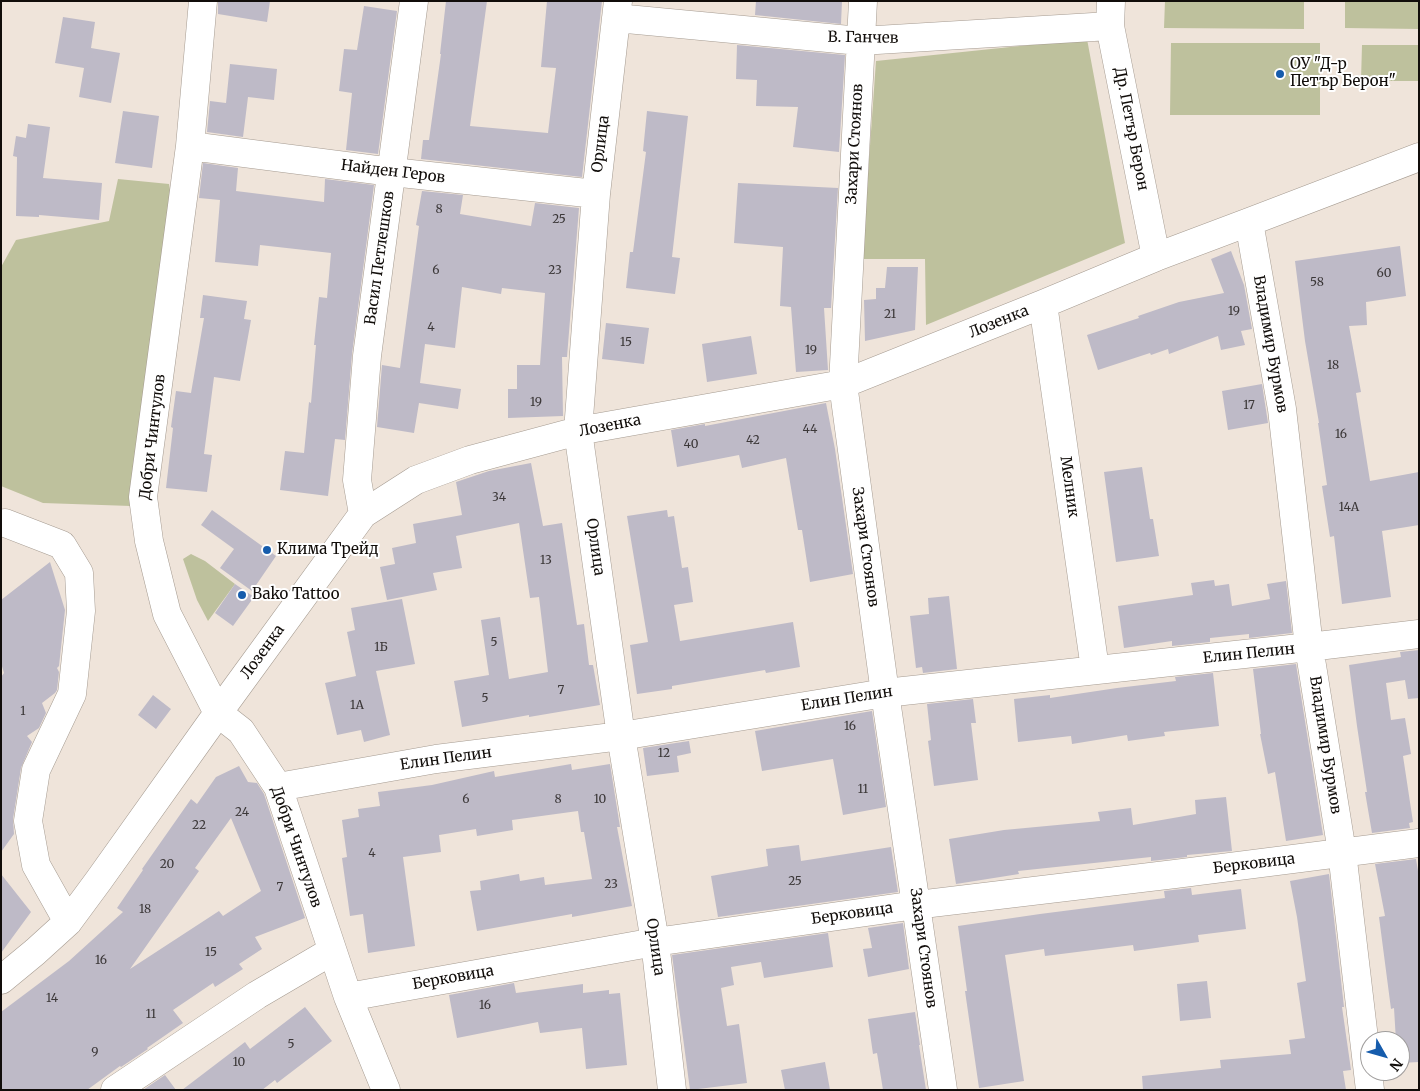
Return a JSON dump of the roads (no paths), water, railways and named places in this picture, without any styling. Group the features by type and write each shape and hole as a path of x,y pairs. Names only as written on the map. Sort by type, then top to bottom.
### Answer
{"street":[{"name":"Добри Чинтулов","path":"203,1 190,146 143,497 149,541 167,614 218,713 241,731 278,787 348,997 386,1090"},
{"name":"Васил Петлешков","path":"363,514 357,480 366,365 414,1"},
{"name":"Захари Стоянов","path":"863,1 843,384 885,693 943,1090"},
{"name":"В. Ганчев","path":"617,10 860,41 1111,14"},
{"name":"Орлица","path":"617,10 596,194 578,431 621,736 655,942 672,1090"},
{"name":"Др. Петър Берон","path":"1111,14 1156,256"},
{"name":"Найден Геров","path":"190,146 392,172 596,194"},
{"name":"Лозенка","path":"1,980 68,922 363,514 416,480 470,460 578,431 843,384 1043,304 1156,256 1419,157"},
{"name":"Владимир Бурмов","path":"1249,222 1282,409 1309,647 1342,852 1370,1090"},
{"name":"Мелник","path":"1043,304 1095,670"},
{"path":"2,526 62,545 79,573 81,611 72,694 36,770 28,821 36,865 68,922"},
{"name":"Елин Пелин","path":"278,787 436,759 621,736 885,693 1419,634"},
{"name":"Берковица","path":"348,997 655,942 916,904 1419,843"},
{"path":"115,1090 257,995 332,951"}],"place":[{"name":"ОУ \"Д-р Петър Берон\"","path":"1280,74"},
{"name":"Клима Трейд","path":"267,550"},
{"name":"Bako Tattoo","path":"242,595"}]}
